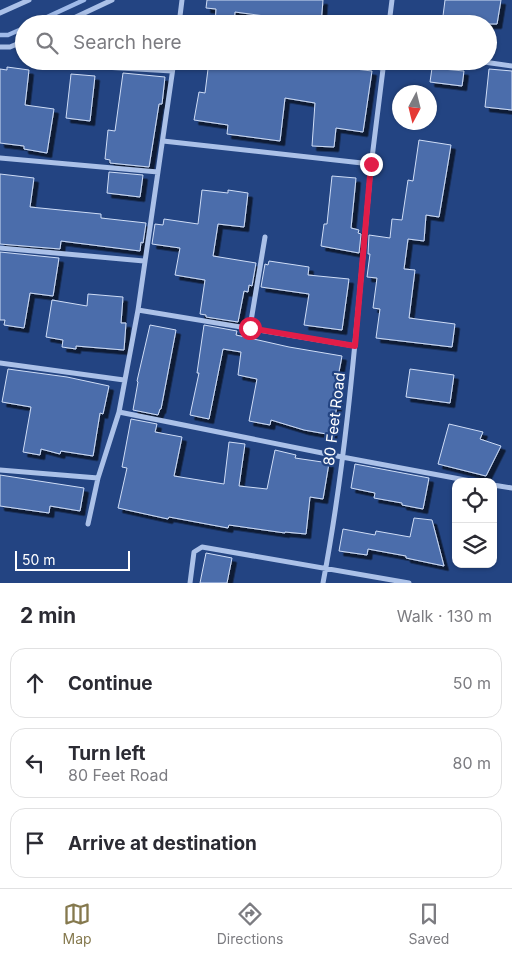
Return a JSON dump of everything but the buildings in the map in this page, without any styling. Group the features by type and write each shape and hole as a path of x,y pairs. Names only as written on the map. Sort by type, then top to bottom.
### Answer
{"street":[{"path":"0,13 29,0"},
{"path":"80,15 112,0"},
{"path":"180,15 182,0"},
{"path":"390,15 392,0"},
{"path":"0,47 15,45"},
{"path":"497,64 512,66"},
{"path":"88,524 98,478 119,412 138,310 163,141 172,71 155,70"},
{"name":"80 Feet Road","path":"323,583 342,457 355,346 371,164 383,70"},
{"path":"163,141 371,164"},
{"path":"0,158 158,172"},
{"path":"250,328 265,237"},
{"path":"0,248 144,261"},
{"path":"138,310 355,346"},
{"path":"0,363 124,380"},
{"path":"119,412 455,478"},
{"path":"0,470 98,478"},
{"path":"497,486 512,488"},
{"path":"190,583 194,552 202,547 409,583"}],"waterway":[{"path":"52,15 84,0"},
{"path":"0,35 8,35 15,32"}],"route":[{"path":"250,328 355,346 371,164"}]}
